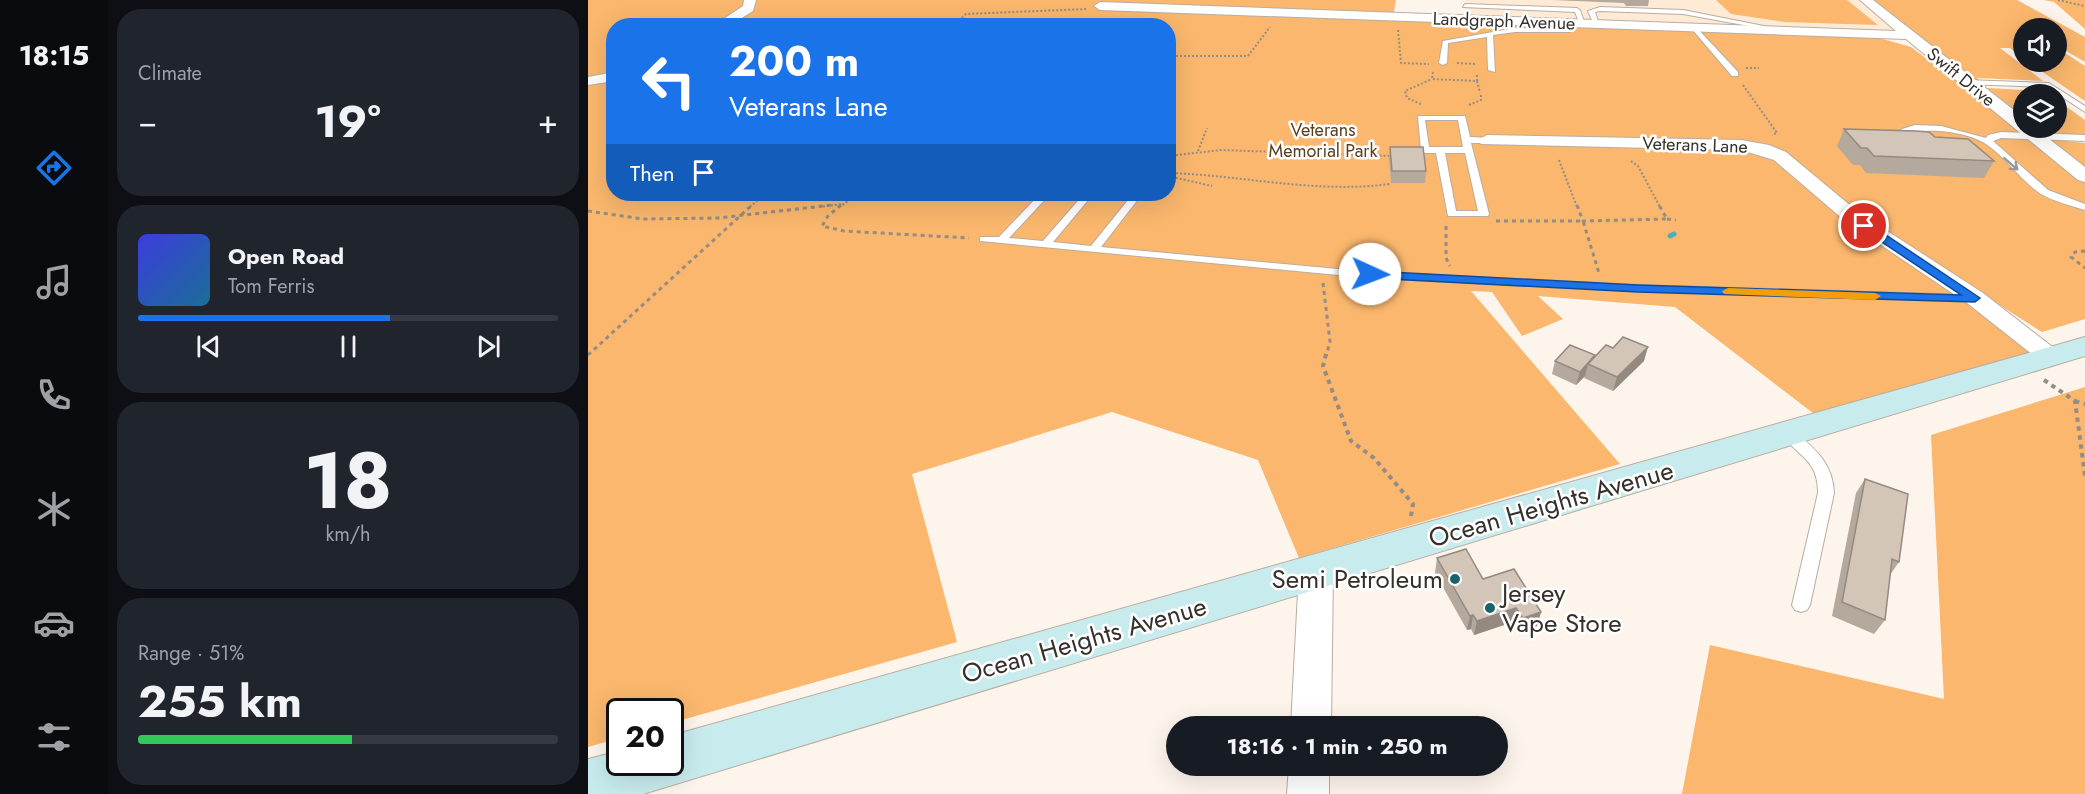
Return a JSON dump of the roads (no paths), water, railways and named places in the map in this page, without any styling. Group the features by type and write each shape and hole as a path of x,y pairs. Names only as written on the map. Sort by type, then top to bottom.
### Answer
{"main road":[{"name":"Ocean Heights Avenue","path":"684,758 2052,356"},
{"name":"Ocean Heights Avenue","path":"588,785 620,776"}],"street":[{"path":"732,18 749,8 750,0"},
{"path":"1369,17 1374,0"},
{"name":"Swift Drive","path":"1866,0 2013,120"},
{"name":"Landgraph Avenue","path":"1100,6 1483,21 1565,23 1590,21 1694,28 1909,35"},
{"path":"588,81 606,78"},
{"name":"Swift Drive","path":"2036,138 2085,176"},
{"name":"Veterans Lane","path":"1487,140 1741,145 1769,150 1785,159 1824,196 1867,228 1975,298 2052,356"},
{"path":"1311,716 1316,573"},
{"path":"1308,794 1309,776"}],"lane":[{"path":"1465,20 1465,3 1482,7 1577,10 1590,21 1713,19"},
{"path":"1482,7 1483,21"},
{"path":"1590,21 1592,10 1681,9 1713,19 1794,31"},
{"path":"1443,63 1445,42 1515,30 1567,31 1565,23"},
{"path":"1694,28 1735,74"},
{"path":"1490,34 1492,70"},
{"path":"1966,82 2049,85 2085,110"},
{"path":"1440,150 1452,214 1484,214 1469,150 1461,118 1421,118 1425,150 1440,150 1469,150"},
{"path":"1899,143 1897,138 1902,132 1923,128 1954,132 1988,141 2045,192 2085,207"},
{"path":"1988,141 1995,136 2013,136"},
{"path":"2067,137 2085,138"},
{"path":"1466,140 1487,140"},
{"path":"1001,241 1038,201"},
{"path":"1045,245 1083,201"},
{"path":"1094,249 1132,201"},
{"path":"984,239 1321,271 1638,288 1975,298"},
{"path":"1789,434 1821,465 1827,477 1826,493 1801,605"}],"waterway":[{"path":"1670,236 1674,234"}],"place":[{"name":"Semi Petroleum","path":"1455,579"},
{"name":"Jersey Vape Store","path":"1490,608"}],"park label":[{"name":"Veterans Memorial Park","path":"1323,140"}]}
